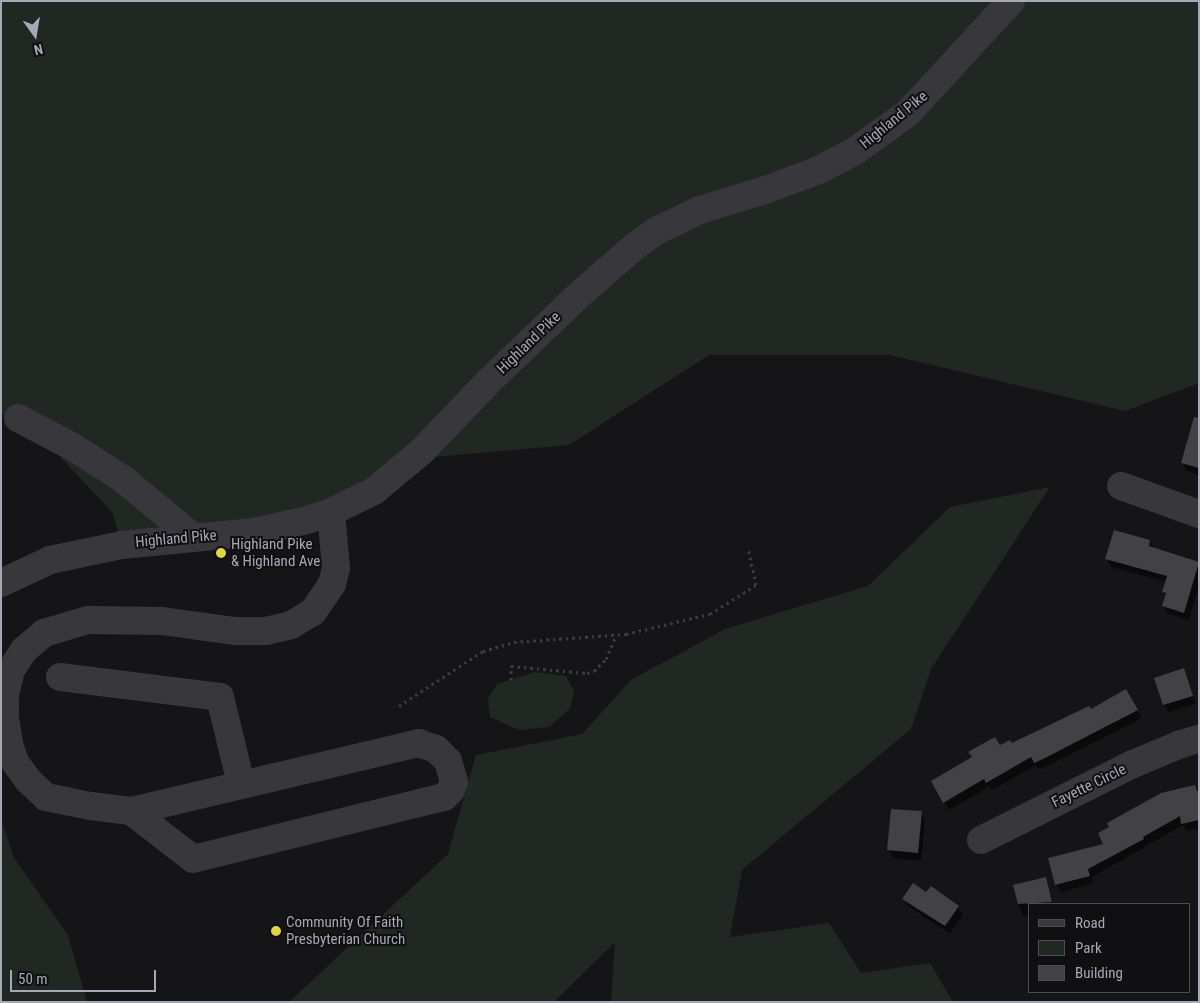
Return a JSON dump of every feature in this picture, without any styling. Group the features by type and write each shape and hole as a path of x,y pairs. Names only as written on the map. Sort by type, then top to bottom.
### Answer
{"street":[{"name":"Highland Pike","path":"1,583 28,569 64,557 122,545 254,532 307,520 331,512 374,491 421,452 516,355 580,294 634,247 656,231 700,210 819,170 856,151 908,113 935,86 1011,1"},
{"path":"18,418 73,447 123,479 194,538"},
{"path":"1121,486 1199,514"},
{"path":"132,811 193,859 444,797 451,790 454,782 448,761 436,749 419,743 132,811 90,806 46,797 28,780 16,762 9,743 5,718 5,694 11,670 24,650 44,633 88,620 162,621 235,631 266,631 291,625 312,612 332,584 336,568 331,512"},
{"path":"60,677 220,697 241,784"},
{"name":"Fayette Circle","path":"981,840 1133,764 1181,744 1199,739"}],"path":[{"path":"400,706 483,651 514,642 616,635 710,614 756,586 749,551"},
{"path":"511,680 512,666 587,673 594,671 606,659 616,635"}],"green space":[{"path":"1,1 1199,1 1199,383 1125,411 890,355 709,355 569,445 412,459 331,512 122,545 112,512 35,430 1,413"},
{"path":"1050,487 931,669 911,729 742,870 730,937 829,923 861,973 930,963 953,1002 611,1002 615,942 554,1002 289,1002 448,854 476,755 582,734 631,680 725,629 868,586 950,507"},
{"path":"535,672 566,676 574,691 570,709 549,727 519,730 490,717 488,698 497,684"},
{"path":"1,818 14,858 68,935 87,1002 1,1002"}],"building":[{"path":"1194,417 1199,418 1199,468 1181,463"},
{"path":"1114,530 1150,540 1149,546 1199,562 1184,613 1162,606 1166,593 1162,592 1167,576 1105,559"},
{"path":"1184,668 1193,696 1163,705 1154,678"},
{"path":"1126,689 1138,710 1045,758 1034,763 1031,757 986,783 984,779 943,803 931,781 972,757 968,752 995,737 1000,745 1010,740 1012,743 1089,706 1091,709"},
{"path":"1195,785 1197,791 1199,790 1199,820 1181,824 1180,816 1143,837 1144,839 1088,869 1090,876 1055,885 1048,858 1103,844 1098,833 1109,827 1107,823 1161,793"},
{"path":"891,809 922,811 918,853 887,850"},
{"path":"1046,877 1052,902 1018,904 1013,885"},
{"path":"913,883 926,892 931,886 959,906 945,926 902,899"}],"place":[{"name":"Highland Pike & Highland Ave","path":"221,553"},
{"name":"Community Of Faith Presbyterian Church","path":"276,931"}]}
